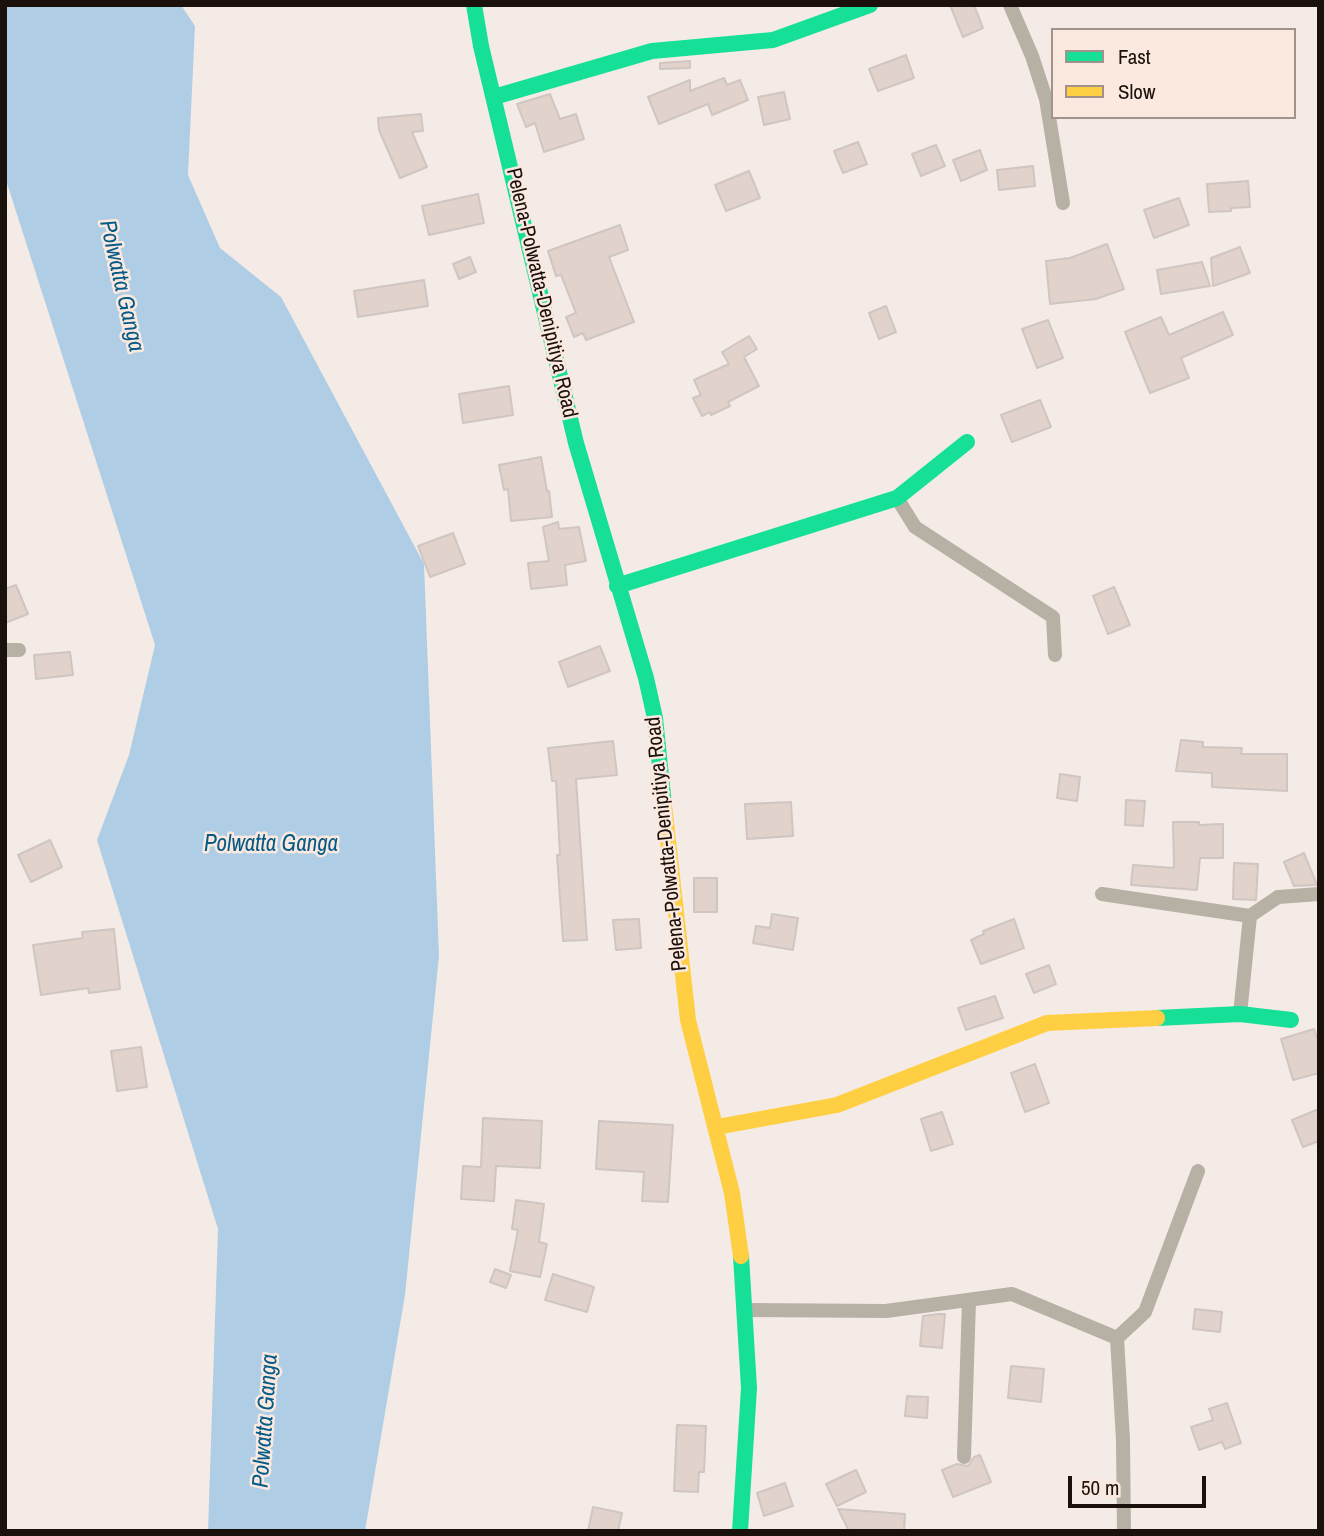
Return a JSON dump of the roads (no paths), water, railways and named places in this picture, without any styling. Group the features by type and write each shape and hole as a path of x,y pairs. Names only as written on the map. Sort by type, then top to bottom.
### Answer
{"main road":[{"name":"Pelena-Polwatta-Denipitiya Road","path":"474,5 481,46 576,443 646,678 655,718 688,1020 718,1127 740,1247 748,1388 740,1531"},
{"path":"494,97 652,51 773,40 870,5"},
{"path":"617,586 897,498 967,442"},
{"path":"718,1127 837,1105 1047,1023 1240,1014 1291,1020"}],"street":[{"path":"1010,5 1032,56 1046,99 1063,203"},
{"path":"897,498 915,527 1053,617 1055,655"},
{"path":"1102,894 1250,916 1278,897 1319,894"},
{"path":"1240,1014 1250,916"},
{"path":"1117,1338 1145,1312 1198,1171"},
{"path":"744,1310 886,1311 1012,1294 1117,1338"},
{"path":"964,1457 969,1301"},
{"path":"1117,1338 1123,1440 1124,1531"}],"water":[{"name":"Polwatta Ganga","path":"5,5 181,5 195,26 188,175 220,248 281,297 424,564 439,956 405,1295 365,1531 208,1531 218,1229 97,840 129,755 155,645 5,177"}]}
